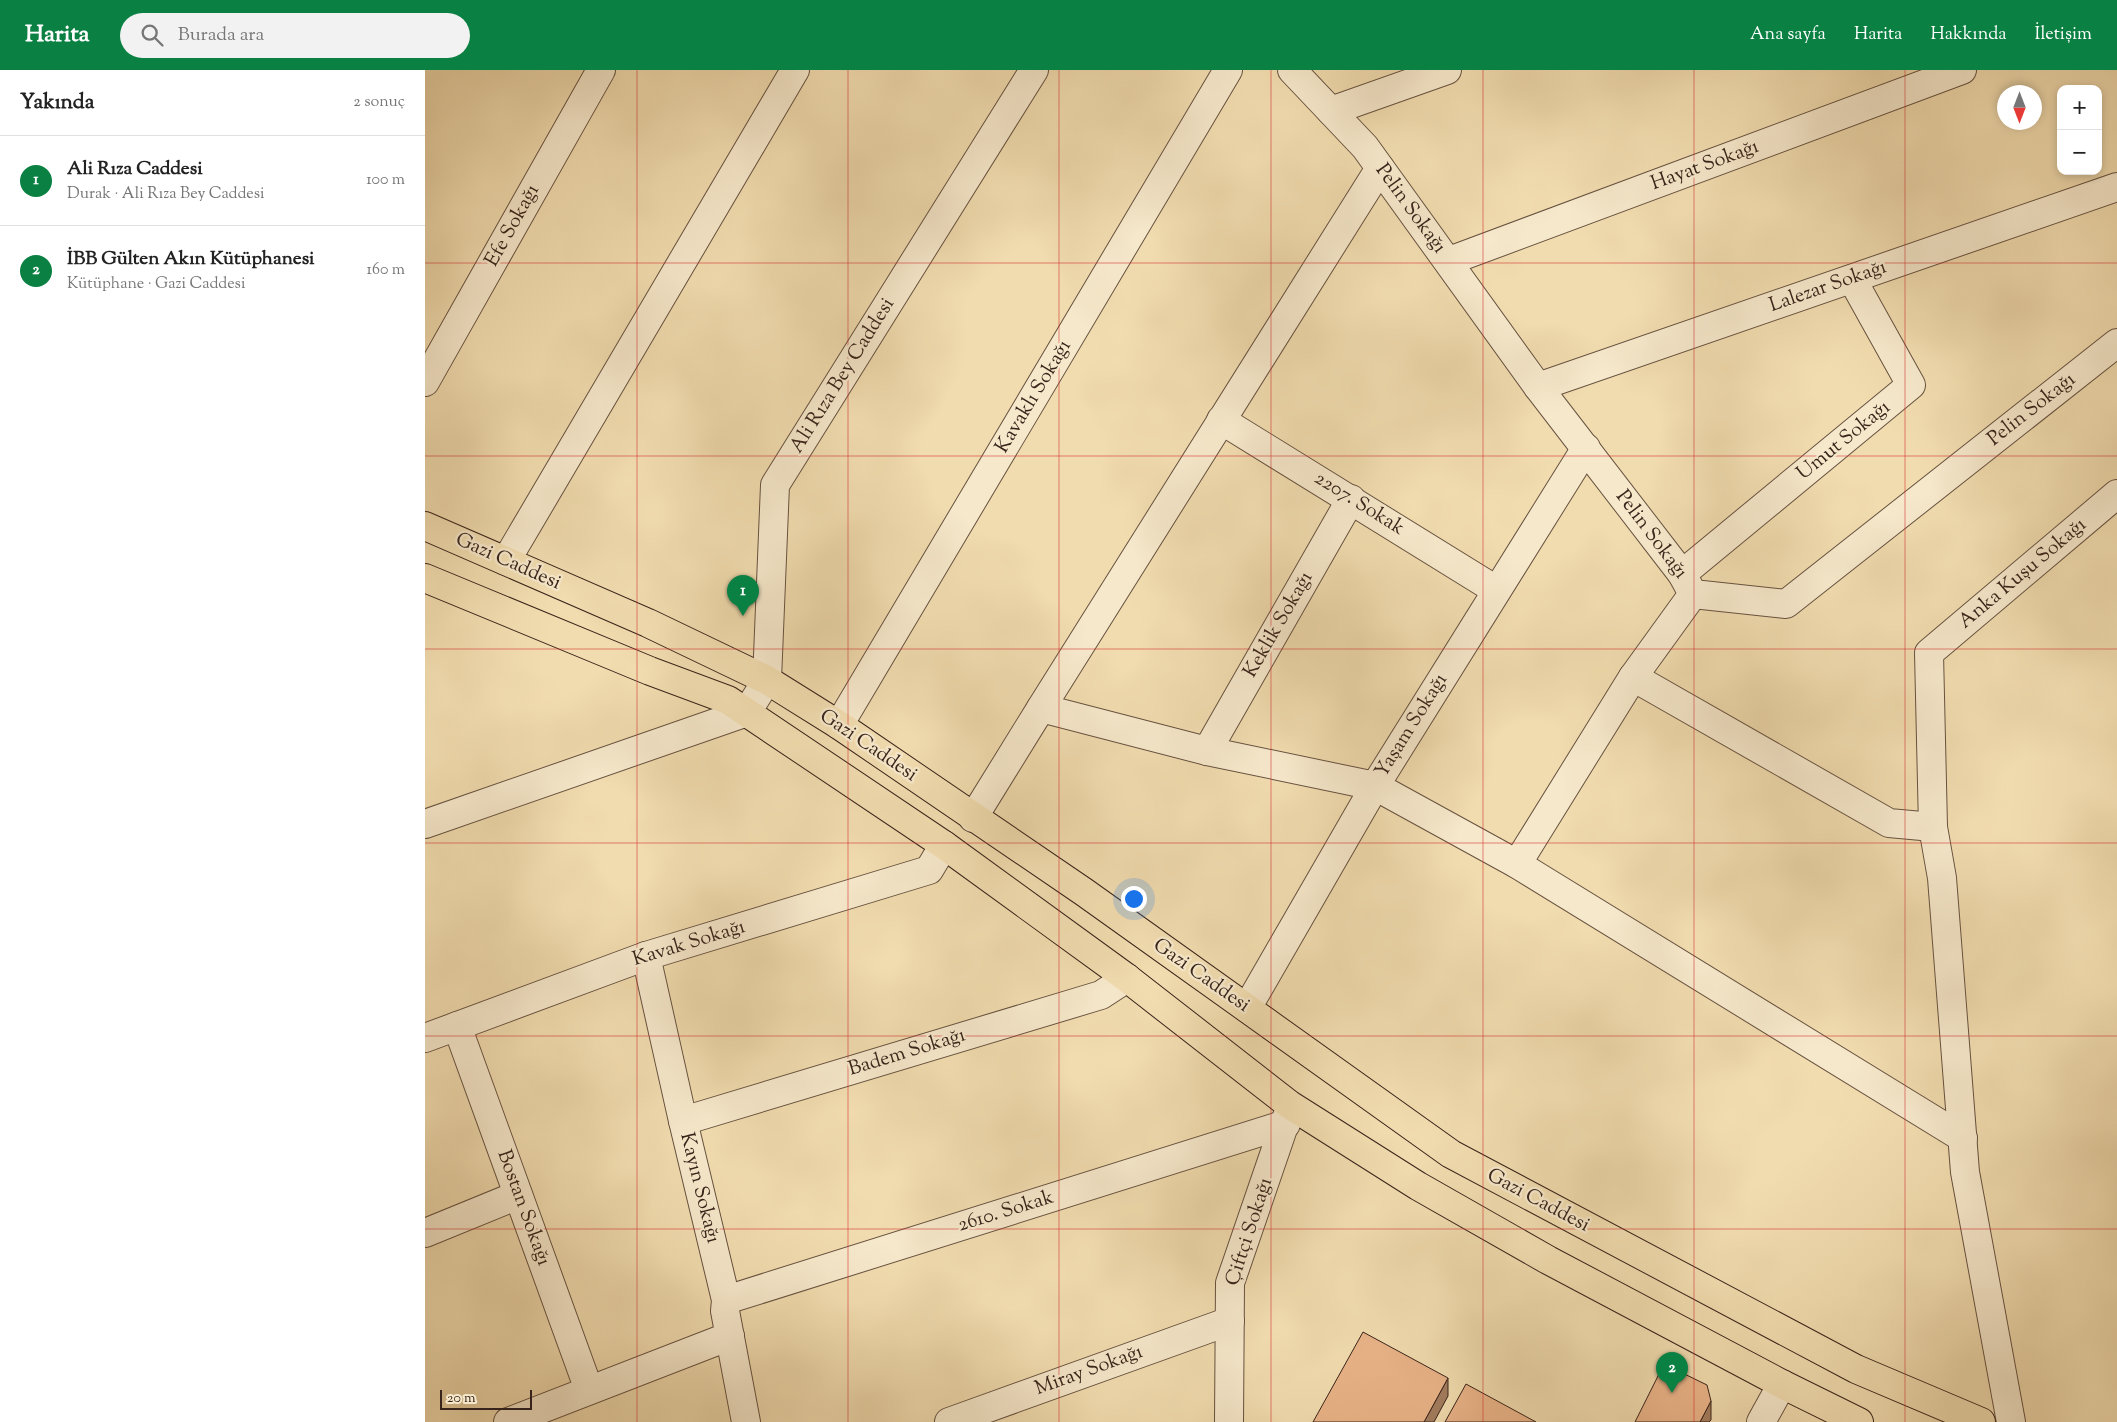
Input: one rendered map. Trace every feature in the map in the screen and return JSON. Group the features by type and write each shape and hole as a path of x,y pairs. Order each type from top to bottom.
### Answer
{"main road":[{"name":"Gazi Caddesi","path":"425,526 648,624 767,680 839,725 1084,892 1451,1154 1856,1369 1981,1422"},
{"name":"Gazi Caddesi","path":"425,578 650,671 728,700 944,845 1127,978 1288,1115 1548,1260 1782,1384 1859,1422"}],"street":[{"name":"Efe Sokağı","path":"425,382 601,70"},
{"path":"505,561 795,70"},
{"name":"Ali Rıza Bey Caddesi","path":"747,712 767,680 775,485 1034,70"},
{"name":"Kavaklı Sokağı","path":"839,725 1228,70"},
{"name":"Pelin Sokağı","path":"1292,70 1365,147 1538,387 1687,584 1786,604 2117,343"},
{"path":"1331,111 1447,70"},
{"name":"Hayat Sokağı","path":"1449,261 1962,70"},
{"path":"973,818 1380,168"},
{"name":"Lalezar Sokağı","path":"1538,387 2117,187"},
{"name":"Umut Sokağı","path":"1687,584 1911,385 1852,279"},
{"name":"2207. Sokak","path":"1221,420 1496,590"},
{"name":"Yaşam Sokağı","path":"1247,1008 1375,786 1586,448"},
{"name":"Anka Kuşu Sokağı","path":"1933,827 1929,653 2117,494"},
{"name":"Keklik Sokağı","path":"1207,751 1351,499"},
{"path":"1517,864 1633,677 1687,584"},
{"path":"1633,677 1889,823 1933,827 1942,878 1965,1172 2011,1422"},
{"path":"1041,708 1207,751 1375,786 1517,864 1963,1138"},
{"path":"425,824 747,712"},
{"name":"Kavak Sokağı","path":"425,1038 646,956 929,870 944,845"},
{"name":"Kayın Sokağı","path":"646,956 726,1300 725,1311 745,1422"},
{"name":"Badem Sokağı","path":"683,1121 1101,995 1127,978"},
{"name":"Bostan Sokağı","path":"457,1026 589,1390"},
{"name":"2610. Sokak","path":"726,1300 1288,1115"},
{"name":"Çiftçi Sokağı","path":"1229,1422 1230,1283 1288,1115"},
{"path":"425,1233 518,1195"},
{"name":"Miray Sokağı","path":"949,1422 1230,1321"},
{"path":"508,1422 729,1336"},
{"path":"1761,1422 1782,1384"}],"building":[{"path":"1363,1332 1448,1378 1424,1422 1313,1422"},
{"path":"1664,1364 1707,1385 1711,1401 1700,1422 1635,1422"},
{"path":"1466,1384 1536,1422 1445,1422"}],"place":[{"name":"Ali Rıza Caddesi","path":"743,616"},
{"name":"İBB Gülten Akın Kütüphanesi","path":"1672,1393"}]}
